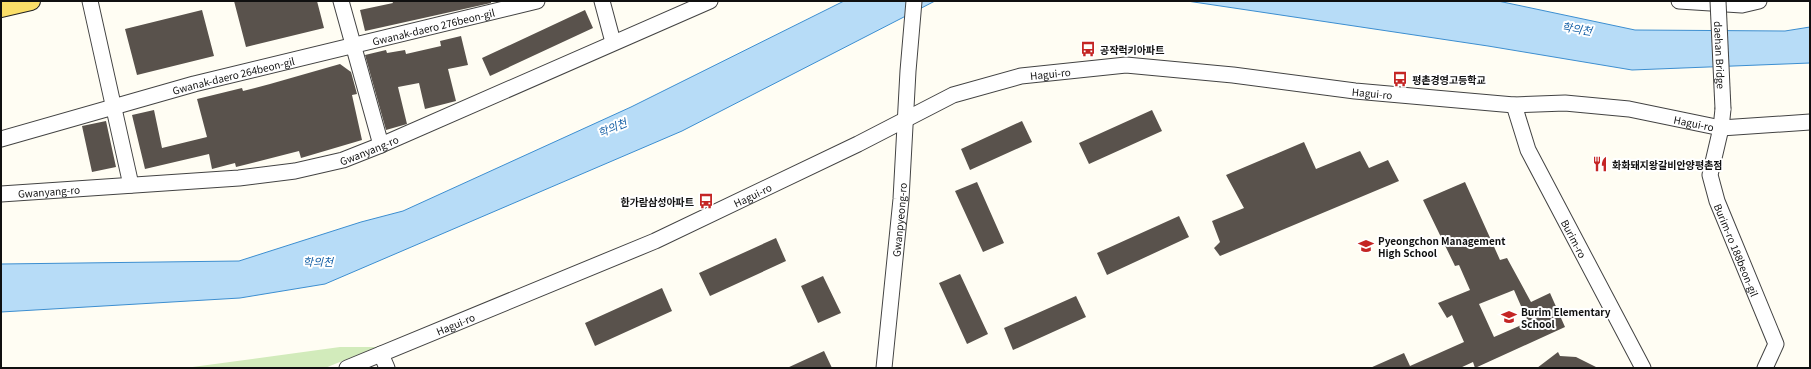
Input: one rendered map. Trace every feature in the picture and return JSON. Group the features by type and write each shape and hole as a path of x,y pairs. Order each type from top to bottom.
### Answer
{"main road":[{"path":"1,8 31,1"}],"street":[{"path":"90,1 131,185"},
{"path":"341,1 381,145"},
{"name":"Gwanak-daero 276beon-gil","path":"353,45 537,1"},
{"path":"602,1 613,42"},
{"name":"Gwanyang-ro","path":"1,194 239,178 295,171 343,160 381,145 613,42 710,1"},
{"name":"Gwanpyeong-ro","path":"884,368 901,199 908,71 914,1"},
{"path":"1678,1 1742,5 1759,1"},
{"name":"daehan Bridge","path":"1718,1 1723,109 1721,128"},
{"name":"Gwanak-daero 264beon-gil","path":"1,139 115,108 194,84 353,45"},
{"name":"Hagui-ro","path":"347,368 655,241 905,120 953,95 1021,76 1126,65 1232,75 1355,91 1514,105 1565,103 1629,109 1721,128 1810,122"},
{"name":"Burim-ro","path":"1514,105 1528,150 1643,368"},
{"name":"Burim-ro 188beon-gil","path":"1721,128 1710,175 1716,200 1776,344 1765,368"},
{"path":"381,354 387,368"}],"green space":[{"path":"340,347 377,347 325,368 185,368"}],"water":[{"name":"학의천","path":"844,1 935,1 682,131 325,284 240,298 1,312 1,264 239,261 361,222 403,211 631,107"},
{"name":"학의천","path":"1187,1 1498,1 1635,30 1785,31 1810,27 1810,63 1632,70 1488,46"}],"building":[{"path":"234,1 317,1 324,28 246,47"},
{"path":"392,1 491,1 491,3 365,31 360,10 393,3"},
{"path":"202,10 214,56 137,75 125,29"},
{"path":"585,10 593,28 490,76 482,58"},
{"path":"461,36 468,65 448,69 456,101 425,109 419,83 398,87 407,124 386,130 365,55 386,50 387,53 405,50 406,54 441,46 440,41"},
{"path":"340,64 351,72 357,94 352,95 362,140 301,158 299,151 236,167 235,163 212,169 209,154 145,169 132,115 154,110 162,148 207,137 197,99 242,88 243,91"},
{"path":"1152,110 1162,131 1089,164 1079,143"},
{"path":"106,121 116,167 92,172 82,126"},
{"path":"1022,121 1032,142 970,170 961,149"},
{"path":"1304,142 1316,169 1360,151 1369,168 1388,160 1399,181 1220,256 1214,248 1220,242 1212,221 1244,208 1226,175"},
{"path":"977,182 1004,243 983,252 955,191"},
{"path":"1465,182 1500,260 1507,258 1531,302 1550,293 1565,327 1475,368 1473,362 1460,368 1370,368 1404,353 1410,366 1464,342 1452,315 1447,318 1438,303 1470,290 1459,265 1455,266 1423,200","holes":["1514,290 1528,322 1494,337 1479,304"]},
{"path":"1179,216 1189,237 1107,275 1097,253"},
{"path":"776,238 786,261 710,296 699,273"},
{"path":"960,274 988,334 967,344 939,283"},
{"path":"823,276 841,313 818,323 801,286"},
{"path":"662,288 672,311 595,346 585,323"},
{"path":"1076,296 1086,317 1013,350 1004,328"},
{"path":"824,351 832,368 787,368"},
{"path":"1558,352 1560,356 1576,357 1598,368 1537,368"}],"place":[{"name":"공작럭키아파트","path":"1088,49"},
{"name":"평촌경영고등학교","path":"1400,79"},
{"name":"화화돼지왕갈비안양평촌점","path":"1600,164"},
{"name":"한가람삼성아파트","path":"706,201"},
{"name":"Pyeongchon Management High School","path":"1366,246"},
{"name":"Burim Elementary School","path":"1509,317"}]}
